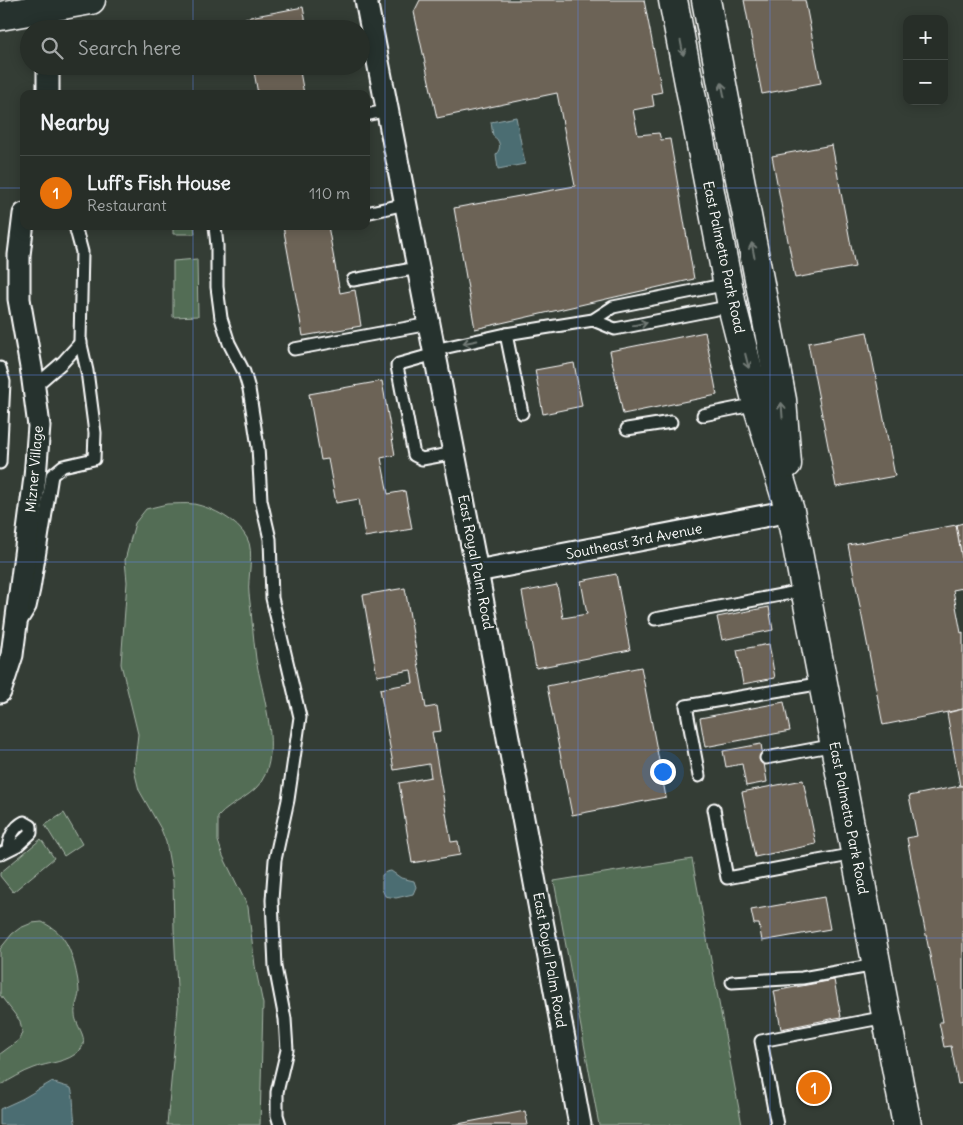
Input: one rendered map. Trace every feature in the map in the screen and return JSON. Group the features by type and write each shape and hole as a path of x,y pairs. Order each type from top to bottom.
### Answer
{"main road":[{"path":"0,16 46,12 91,0"},
{"name":"East Palmetto Park Road","path":"673,0 730,295 757,404 790,510 807,590 906,1125"},
{"name":"East Palmetto Park Road","path":"706,0 782,400 790,510"}],"street":[{"name":"East Royal Palm Road","path":"366,0 367,20"},
{"name":"East Royal Palm Road","path":"370,54 388,110 455,453 580,1125"},
{"path":"48,75 48,90"},
{"name":"Mizner Village","path":"0,692 12,655 36,477 39,426 19,299 19,255 22,230"},
{"name":"Southeast 3rd Avenue","path":"477,570 790,510"}],"lane":[{"path":"370,114 388,110"},
{"path":"370,211 406,204"},
{"path":"0,668 23,616 30,607 52,475 63,466 94,459 95,433 87,371 81,342 82,252 75,230"},
{"path":"215,230 220,318 229,343 244,372 249,389 258,447 261,500 270,539 272,598 300,717 288,800 276,860 272,900 275,967 285,1019 287,1050 277,1092 277,1115 280,1125"},
{"path":"353,280 418,268"},
{"path":"455,453 422,459 414,455 397,366 434,352 506,334 593,320 613,307 730,295"},
{"path":"593,320 616,329 730,295"},
{"path":"294,349 429,324"},
{"path":"506,334 522,413"},
{"path":"34,387 63,362 81,342"},
{"path":"0,368 4,382 0,463"},
{"path":"703,415 757,404"},
{"path":"627,429 671,422"},
{"path":"655,619 807,590"},
{"path":"699,776 686,706 823,683"},
{"path":"766,758 835,745"},
{"path":"714,809 727,878 855,854"},
{"path":"732,982 802,978 876,965"},
{"path":"777,1125 761,1041 886,1017"}],"green space":[{"path":"173,230 194,230 195,234 173,234"},
{"path":"197,259 198,316 173,317 173,261"},
{"path":"167,504 194,504 209,508 224,516 243,532 247,538 250,550 249,594 256,659 270,733 269,762 265,775 256,788 218,817 218,841 223,856 248,907 255,966 263,1004 260,1125 167,1125 178,1007 173,881 166,842 161,829 139,790 134,770 138,734 121,664 127,582 125,560 135,523 146,509"},
{"path":"64,813 82,844 64,856 45,825"},
{"path":"41,839 54,858 13,892 0,876 0,873"},
{"path":"692,859 742,1125 599,1125 554,881"},
{"path":"42,922 61,935 72,957 79,987 75,1015 83,1037 83,1046 75,1054 64,1060 40,1066 0,1085 0,1054 19,1040 22,1032 20,1021 0,995 0,949 12,934 20,928 32,923"}],"water":[{"path":"516,117 525,164 498,169 496,154 499,144 493,136 491,122"},
{"path":"391,871 401,878 414,881 416,887 413,894 396,898 385,896 382,889 382,875"},
{"path":"51,1082 71,1088 76,1125 0,1125 0,1109"}],"building":[{"path":"420,0 644,0 662,92 652,94 654,106 633,110 638,135 659,133 661,140 670,139 694,279 475,329 454,208 575,186 557,93 437,118 414,12"},
{"path":"744,0 805,0 821,83 762,94"},
{"path":"303,7 305,20 245,20 245,18"},
{"path":"255,75 301,75 303,90 257,90"},
{"path":"832,145 855,267 795,278 772,156"},
{"path":"284,230 329,230 340,293 355,290 361,326 303,336"},
{"path":"705,332 717,395 623,414 610,351"},
{"path":"867,332 895,476 836,487 808,343"},
{"path":"574,363 582,406 543,414 535,370"},
{"path":"382,381 395,455 381,458 388,494 405,491 412,529 365,537 359,499 336,503 328,459 321,460 309,394"},
{"path":"963,523 963,564 956,525"},
{"path":"956,525 963,564 963,588 953,590 961,633 963,632 963,709 883,725 848,545"},
{"path":"616,574 630,650 536,668 522,592 557,585 563,618 587,614 581,581"},
{"path":"405,588 426,708 437,706 441,731 432,732 451,842 458,841 460,855 412,863 399,783 431,777 429,764 394,770 380,689 413,683 411,670 377,676 363,595"},
{"path":"769,607 773,630 722,640 717,617"},
{"path":"769,644 775,678 743,684 737,650"},
{"path":"641,667 666,797 572,815 547,686"},
{"path":"784,702 790,731 705,747 700,718"},
{"path":"963,709 963,786 960,786 947,713"},
{"path":"761,744 767,782 746,786 742,764 726,767 723,751"},
{"path":"803,780 816,844 755,857 742,792"},
{"path":"963,786 963,1083 958,1084 951,1046 944,1047 939,1022 943,1022 907,838 917,836 909,796"},
{"path":"824,897 830,929 762,941 759,924 754,924 751,910"},
{"path":"834,980 841,1017 781,1029 774,991"},
{"path":"525,1111 528,1125 453,1125"}],"place":[{"name":"Luff's Fish House","path":"814,1088"}]}
